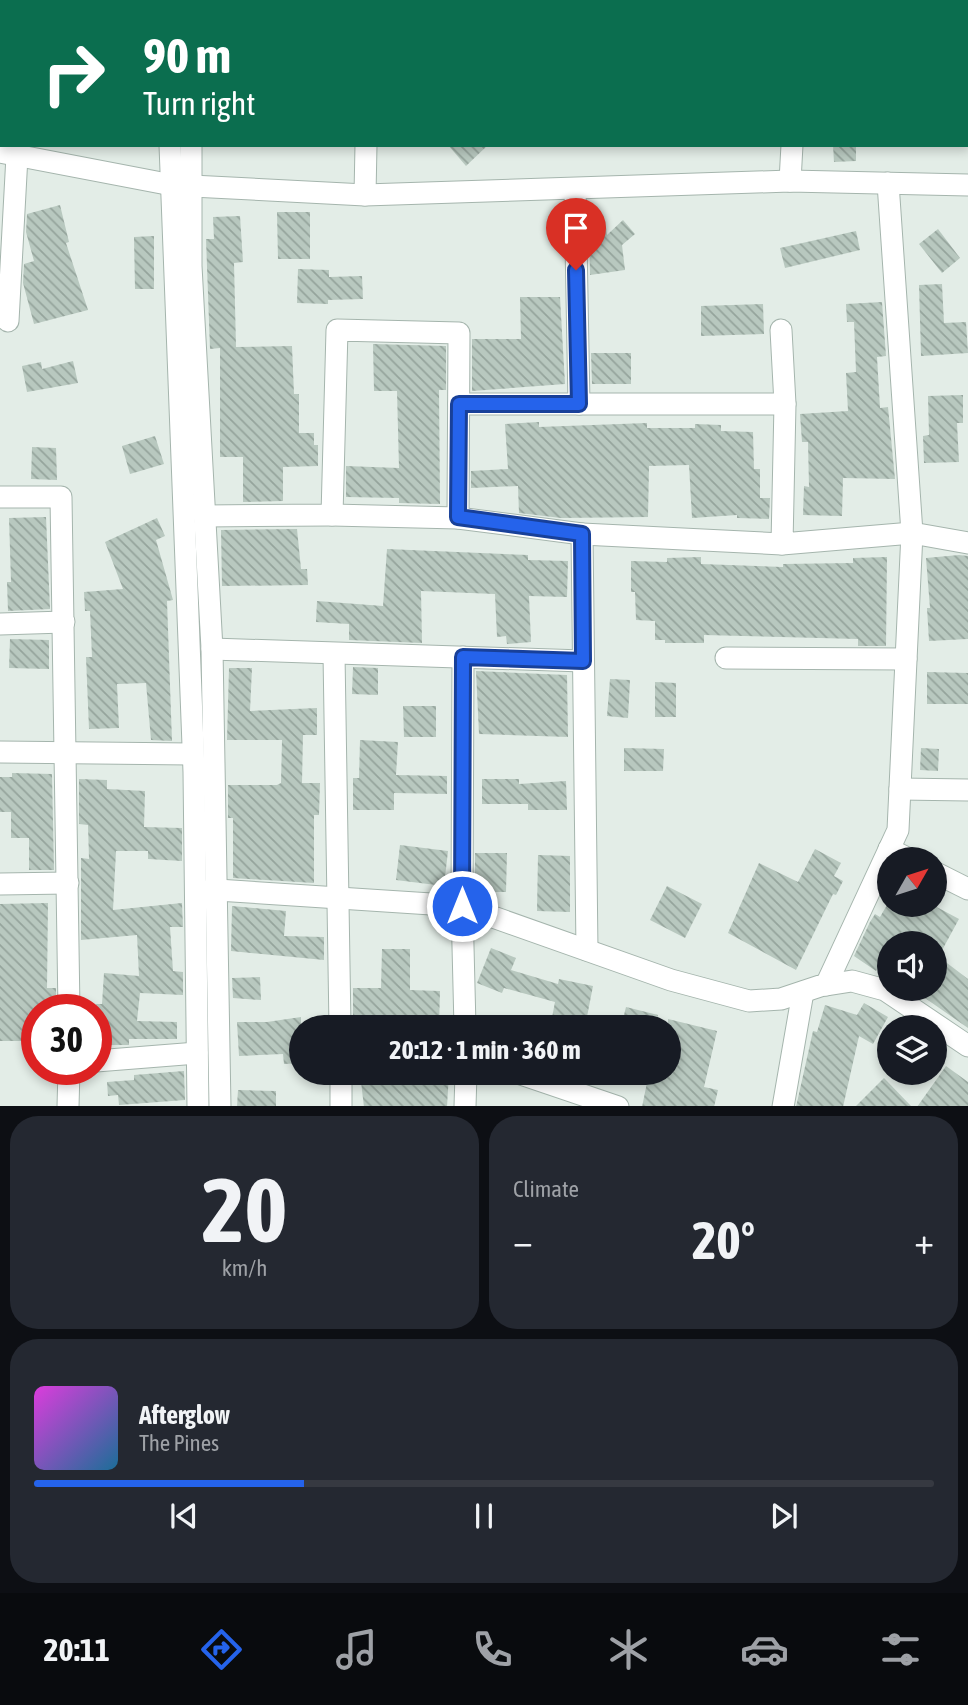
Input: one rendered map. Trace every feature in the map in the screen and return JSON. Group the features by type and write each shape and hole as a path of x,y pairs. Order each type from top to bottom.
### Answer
{"street":[{"path":"171,147 182,185 191,266 212,649 206,892 197,1053 198,1106"},
{"path":"191,147 182,185 191,754 206,892 220,1106"},
{"path":"365,195 366,147"},
{"path":"790,181 792,147"},
{"path":"8,321 8,154 182,185 365,195 790,181 968,185"},
{"path":"888,183 912,533 898,830 890,847"},
{"path":"575,189 579,404"},
{"path":"332,514 337,330 459,333 458,517"},
{"path":"781,330 785,404 782,544"},
{"path":"459,404 785,404"},
{"path":"0,496 61,497 68,753 69,994"},
{"path":"204,516 332,514 458,517 582,534 782,544 912,533 968,543"},
{"path":"582,534 587,950"},
{"path":"0,624 64,622"},
{"path":"212,649 583,661"},
{"path":"334,654 340,1015"},
{"path":"463,657 462,906 465,1015"},
{"path":"726,658 906,659"},
{"path":"0,752 191,754"},
{"path":"900,789 968,790"},
{"path":"826,985 877,875"},
{"path":"947,878 968,889"},
{"path":"0,884 68,883"},
{"path":"206,892 462,906 671,980 749,1001 780,999 826,985 852,981 885,990 968,1046"},
{"path":"783,1106 803,992"},
{"path":"112,1061 197,1053"},
{"path":"68,1106 69,1085"},
{"path":"341,1085 341,1106"},
{"path":"465,1106 466,1085"},
{"path":"553,1085 615,1106"}],"building":[{"path":"450,147 486,147 466,166"},
{"path":"833,147 856,147 856,161 834,162"},
{"path":"60,205 69,242 66,243 88,310 34,324 23,283 24,264 34,261 26,232 27,214"},
{"path":"277,212 310,212 310,259 278,259"},
{"path":"240,216 243,262 234,263 236,347 292,346 294,394 299,394 299,433 314,433 314,445 318,445 318,466 283,467 283,501 243,502 243,457 220,457 220,348 210,349 206,239 214,239 213,217"},
{"path":"605,220 607,235 623,220 635,234 622,245 625,270 590,275 589,223"},
{"path":"938,229 960,258 942,273 919,244"},
{"path":"856,231 860,250 785,268 780,248"},
{"path":"154,236 154,289 135,289 134,237"},
{"path":"298,269 329,270 329,277 362,276 363,299 328,300 328,304 297,303"},
{"path":"942,284 944,323 966,322 968,353 921,356 919,285"},
{"path":"520,297 560,297 565,384 472,391 472,339 521,339"},
{"path":"882,302 886,356 877,357 880,408 888,407 895,479 843,478 842,516 803,515 804,486 809,487 808,442 802,442 800,414 848,411 846,373 856,372 854,322 847,322 846,304"},
{"path":"763,304 764,334 701,336 701,306"},
{"path":"373,344 446,346 446,390 439,390 440,504 399,503 399,498 346,497 346,466 399,468 397,391 374,391"},
{"path":"591,353 631,353 631,384 592,384"},
{"path":"73,361 78,383 27,392 22,366 41,362 42,369"},
{"path":"963,395 963,423 957,423 959,462 924,463 923,436 929,435 928,396"},
{"path":"539,422 539,427 647,423 647,428 721,425 721,431 753,432 754,469 760,469 760,498 770,498 769,519 737,518 737,515 692,518 689,465 649,466 648,517 561,518 519,513 518,486 471,488 471,471 508,469 505,424"},
{"path":"155,436 164,464 130,474 122,446"},
{"path":"32,447 56,448 57,480 31,479"},
{"path":"46,517 50,609 8,611 7,582 11,582 9,518"},
{"path":"157,518 165,536 156,540 173,600 167,601 172,741 151,740 146,683 117,684 119,728 89,729 86,657 92,657 90,611 85,611 84,592 123,589 105,542"},
{"path":"297,529 301,569 307,569 308,585 222,586 221,530"},
{"path":"387,549 528,555 528,560 568,561 567,597 529,596 531,642 507,644 506,636 497,637 495,594 421,591 422,643 349,640 349,624 316,622 317,601 383,606"},
{"path":"968,556 968,639 929,641 927,608 930,608 926,558"},
{"path":"701,557 701,564 783,567 783,564 853,563 853,558 887,557 886,646 858,646 858,639 704,635 704,643 665,643 665,640 655,640 655,621 636,620 635,592 631,592 631,561 667,562 667,558"},
{"path":"10,639 49,640 49,669 9,668"},
{"path":"353,667 378,668 378,695 352,694"},
{"path":"229,668 252,668 250,711 317,708 317,735 303,735 302,783 320,783 319,815 314,815 314,883 233,878 233,818 228,818 228,785 281,783 282,740 227,740"},
{"path":"476,671 567,675 568,737 479,734"},
{"path":"927,672 968,673 968,704 927,704"},
{"path":"610,679 630,680 628,718 607,716"},
{"path":"655,682 676,683 676,717 655,717"},
{"path":"403,706 436,706 436,737 404,737"},
{"path":"360,740 398,742 396,775 447,776 447,794 394,793 394,810 353,810 353,778 359,778"},
{"path":"624,748 664,749 663,771 624,771"},
{"path":"921,748 939,749 938,771 920,770"},
{"path":"12,773 52,774 54,870 29,870 29,838 11,838 11,812 0,812 0,777 12,777"},
{"path":"79,779 107,780 107,789 145,791 144,827 182,828 182,861 148,859 148,851 116,851 113,910 182,903 183,927 170,927 173,971 183,972 183,995 140,993 137,1021 177,1022 177,1039 129,1039 129,1045 112,1045 112,994 103,994 104,973 139,976 137,935 81,940 81,858 89,859 88,825 79,824"},
{"path":"482,779 519,779 519,784 566,781 567,810 528,810 528,804 482,804"},
{"path":"400,845 448,851 444,886 396,880"},
{"path":"815,849 841,863 834,876 843,881 836,895 833,894 796,970 728,933 759,863 798,882"},
{"path":"475,853 507,853 506,892 475,892"},
{"path":"538,855 570,856 570,912 537,911"},
{"path":"667,886 702,904 685,938 650,920"},
{"path":"48,903 47,988 56,988 56,994 21,994 21,1041 0,1041 0,904"},
{"path":"232,906 286,911 284,936 324,937 324,960 231,951"},
{"path":"947,913 959,919 947,941 947,931 877,931 876,971 854,956 875,914 877,917 947,917"},
{"path":"491,948 516,958 511,970 558,984 559,979 593,986 587,1015 553,1015 555,1002 504,988 502,993 477,983"},
{"path":"382,949 410,949 410,990 440,991 439,1015 353,1015 353,988 381,988"},
{"path":"947,963 968,979 968,1028 929,1001 947,1001"},
{"path":"260,977 261,1000 233,998 232,978"},
{"path":"864,1003 885,1015 877,1015 877,1037 873,1044 859,1036 843,1106 796,1106 813,1031 817,1032 825,1005 857,1015"},
{"path":"626,1007 658,1015 624,1015"},
{"path":"289,1019 289,1064 284,1064 283,1054 239,1056 237,1022"},
{"path":"681,1022 717,1031 704,1087 718,1090 714,1106 642,1106 647,1085 681,1085"},
{"path":"947,1067 968,1082 968,1106 918,1106 933,1085 947,1085"},
{"path":"184,1071 185,1100 119,1105 118,1095 108,1096 107,1085 112,1085 112,1082 134,1080 134,1075"},
{"path":"361,1085 448,1085 447,1106 364,1106"},
{"path":"877,1085 891,1085 911,1106 856,1106"},
{"path":"238,1090 276,1091 276,1106 237,1106"}],"route":[{"path":"462,906 463,657 583,661 582,534 458,517 459,404 579,404 576,270"}]}
